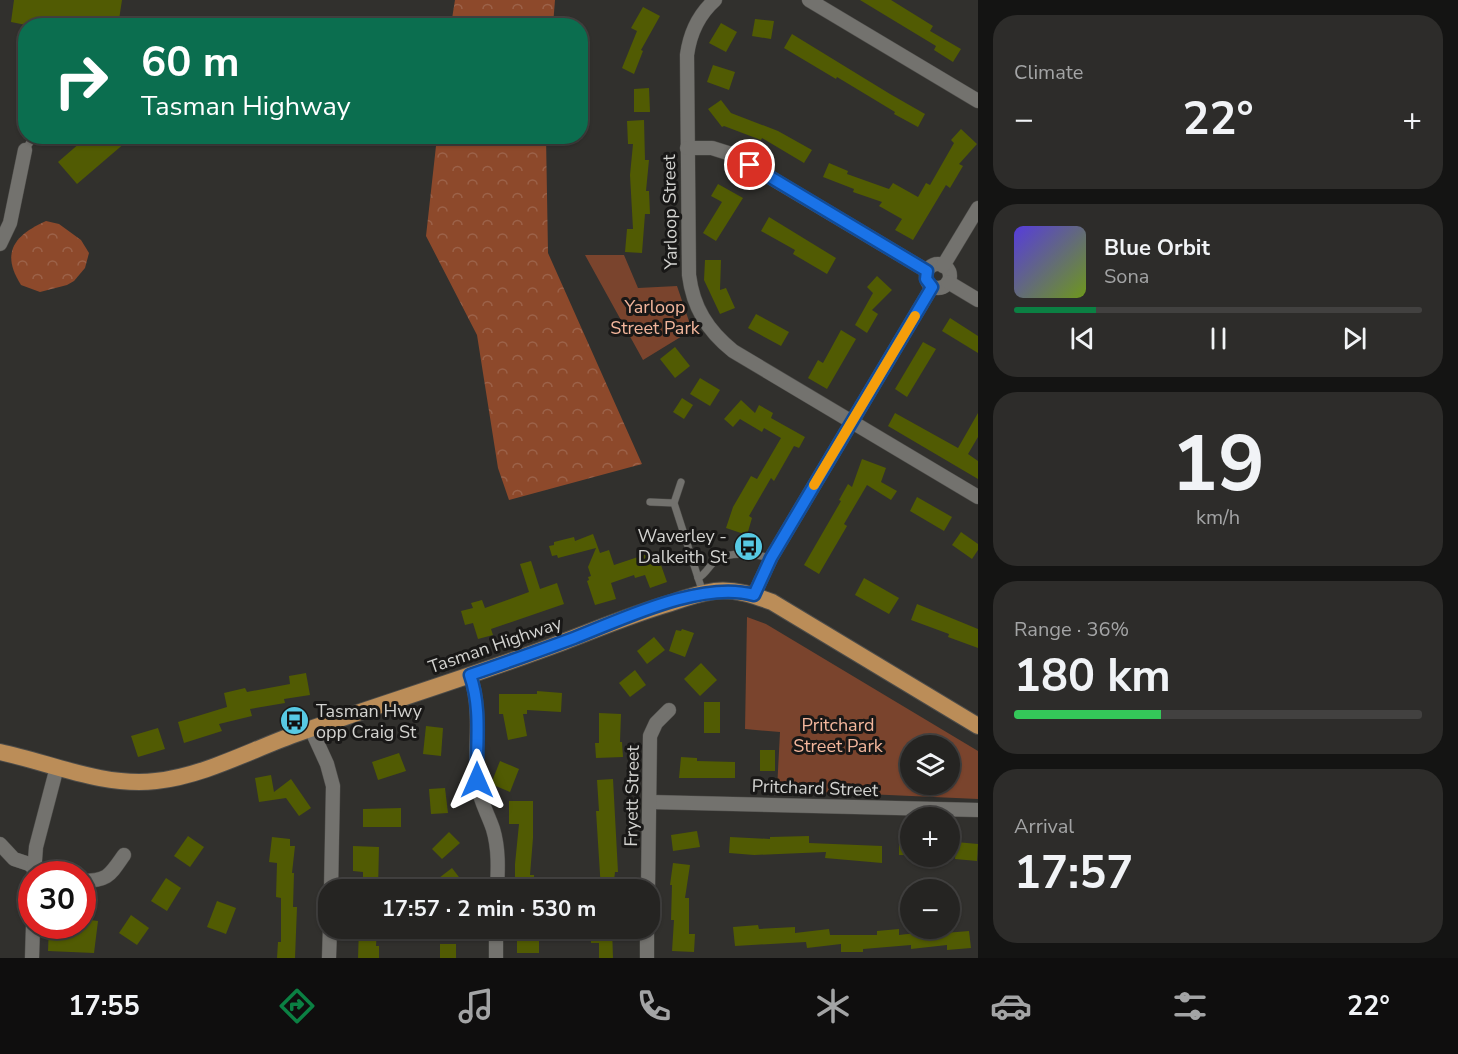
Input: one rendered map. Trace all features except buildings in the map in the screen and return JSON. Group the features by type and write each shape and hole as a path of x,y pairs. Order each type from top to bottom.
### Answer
{"highway":[{"name":"Tasman Highway","path":"0,752 123,781 155,781 195,772 311,729 470,675 642,611 700,585 741,591 772,602 978,726"}],"street":[{"name":"Yarloop Street","path":"716,0 701,15 688,44 688,274 690,288 700,314 718,338 732,351 978,497"},
{"path":"809,0 978,100"},
{"path":"0,244 10,223 26,144"},
{"path":"687,148 712,148 731,154 927,271"},
{"path":"943,266 978,208"},
{"path":"932,266 943,266 949,271 948,282 942,288 932,287 926,279 927,271 932,266"},
{"path":"948,282 978,300"},
{"path":"754,595 771,558 932,287"},
{"path":"470,675 474,686 478,716 479,792 496,842 497,879"},
{"name":"Fryett Street","path":"648,879 650,736 656,723 669,710"},
{"path":"311,729 327,764 333,786 331,879"},
{"path":"37,861 36,847 57,767"},
{"name":"Pritchard Street","path":"650,802 978,810"},
{"path":"0,844 14,859 20,861"},
{"path":"96,880 108,877 124,855"},
{"path":"32,958 33,939"},
{"path":"329,958 330,939"},
{"path":"496,939 496,958"},
{"path":"647,939 647,958"}],"lane":[{"path":"681,482 674,503 700,585"},
{"path":"650,502 674,503"},
{"path":"700,585 703,575 718,559 756,554 771,558"}],"green space":[{"path":"455,0 555,0 554,18 452,18"},
{"path":"436,144 546,144 548,253 642,464 509,500 498,468 477,335 426,236"},
{"path":"46,221 59,224 81,240 89,253 85,268 74,281 40,292 21,285 12,263 12,254 14,246 26,232"},
{"name":"Yarloop Street Park","path":"585,255 624,255 638,288 677,286 692,330 643,360"},
{"name":"Pritchard Street Park","path":"747,617 766,624 951,735 900,735 900,795 960,795 960,740 978,751 978,799 777,790 780,732 745,729"}],"slow traffic":[{"path":"814,485 915,316"}],"place":[{"name":"Waverley - Dalkeith St","path":"748,546"},
{"name":"Tasman Hwy opp Craig St","path":"295,721"}],"route":[{"path":"477,780 478,716 474,686 470,675 642,611 703,593 727,590 754,595 771,558 932,287 926,279 927,271 750,165"}]}
